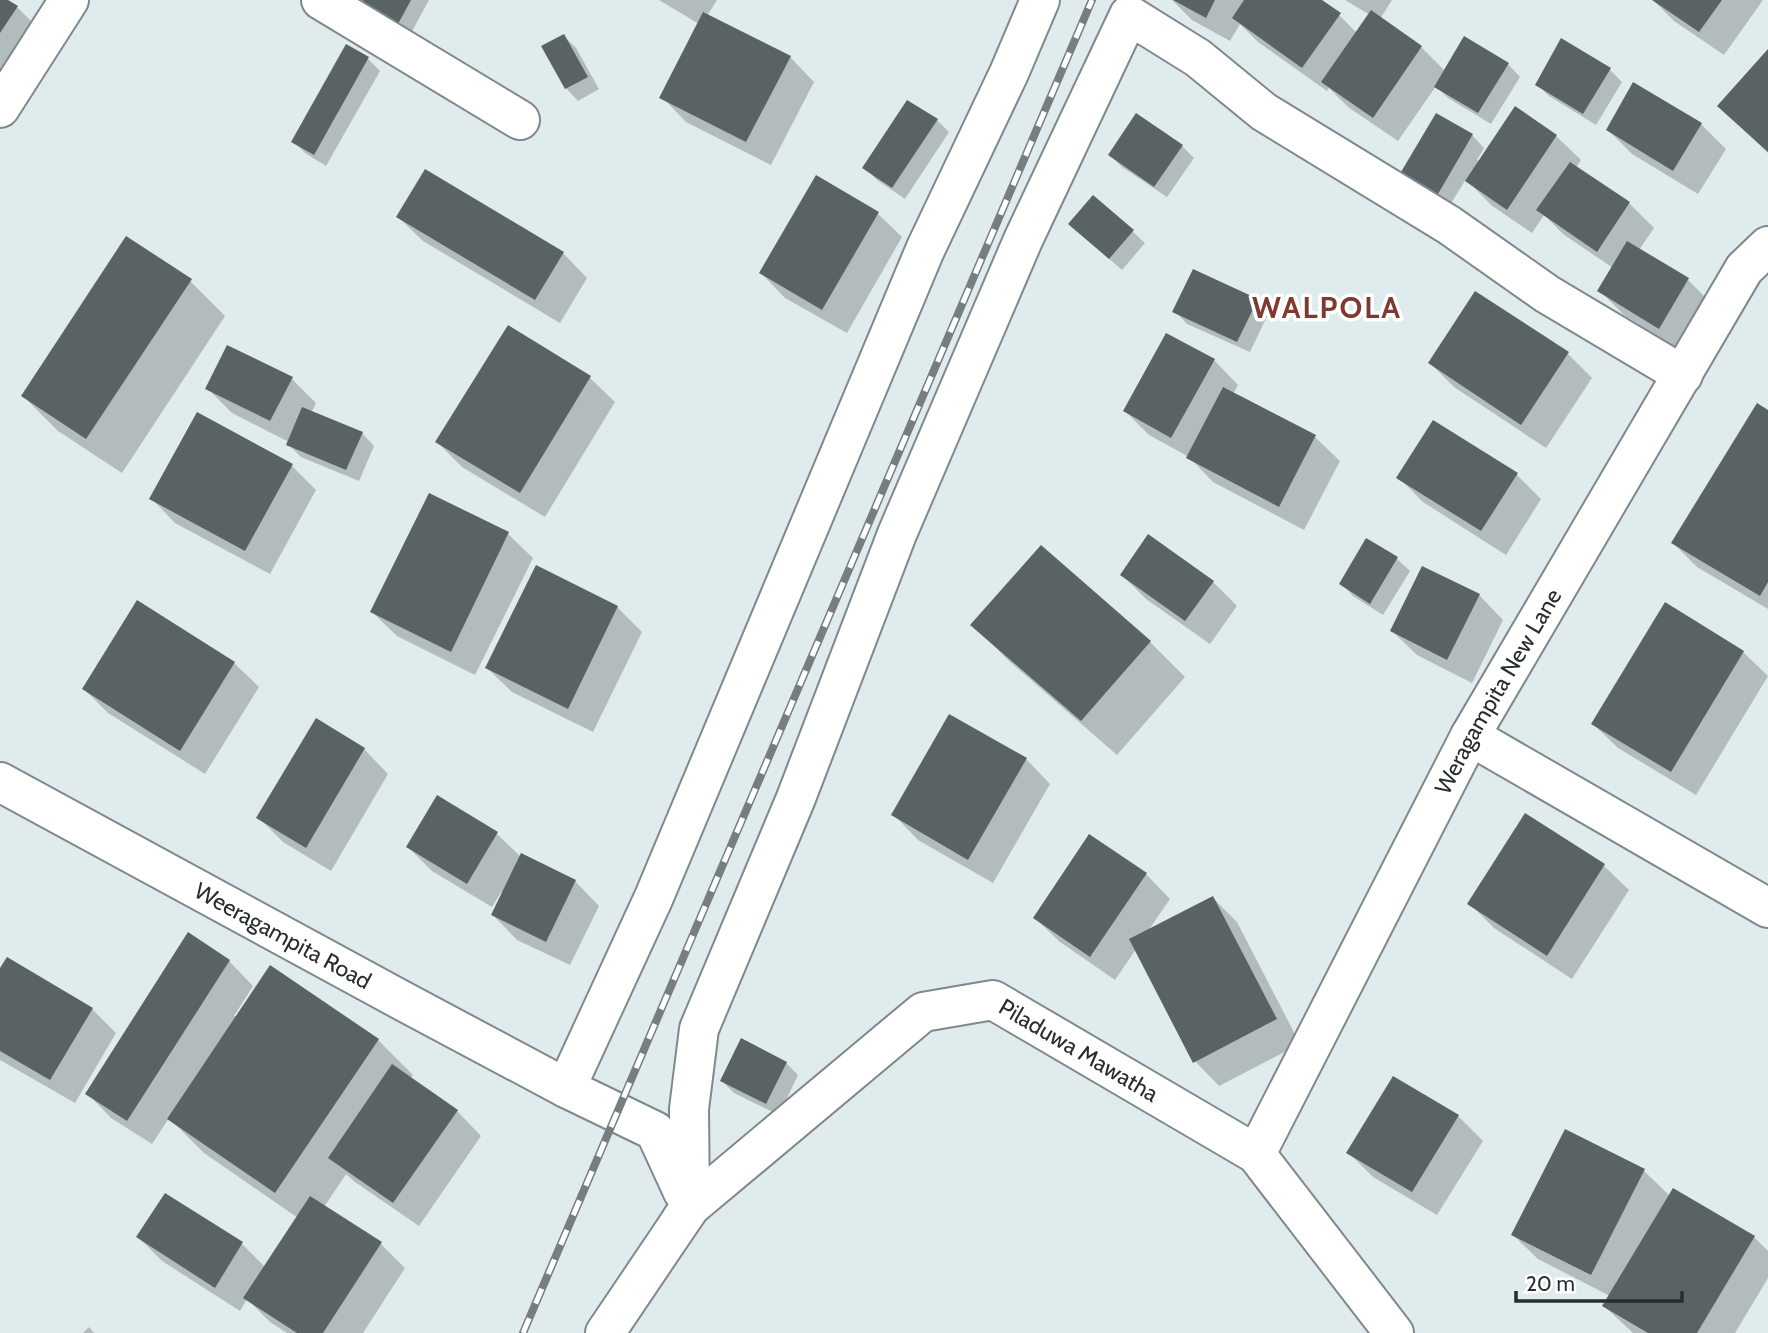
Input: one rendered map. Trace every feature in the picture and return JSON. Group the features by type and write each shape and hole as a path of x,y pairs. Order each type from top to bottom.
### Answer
{"street":[{"path":"0,108 69,0"},
{"path":"321,0 520,120"},
{"path":"566,1087 654,897 925,250 1009,73 1040,0"},
{"path":"605,1333 690,1207 689,1109 699,1029 796,798 897,534 1023,240 1129,15 1198,58 1264,112 1449,225 1547,294 1683,374"},
{"name":"Weragampita New Lane","path":"1255,1154 1470,736 1683,374 1760,267"},
{"path":"1470,736 1768,908"},
{"name":"Weeragampita Road","path":"0,782 389,994 655,1131 690,1207"},
{"name":"Piladuwa Mawatha","path":"690,1207 923,1012 993,1000 1255,1154 1394,1333"},
{"path":"598,1333 690,1207"}],"building":[{"path":"0,0 8,0 18,6 0,33"},
{"path":"363,0 411,0 398,24 361,4"},
{"path":"1173,0 1215,0 1206,18"},
{"path":"1244,0 1322,0 1341,13 1302,68 1232,18"},
{"path":"1652,0 1722,0 1699,32"},
{"path":"1371,10 1422,46 1373,118 1321,82"},
{"path":"703,12 791,56 746,142 659,98"},
{"path":"564,34 588,77 565,89 541,46"},
{"path":"1464,36 1509,63 1478,113 1434,87"},
{"path":"1561,38 1611,68 1583,114 1535,85"},
{"path":"346,44 369,57 314,155 291,142"},
{"path":"1768,49 1768,152 1717,106"},
{"path":"1633,82 1702,123 1673,171 1606,130"},
{"path":"907,100 938,119 892,188 862,168"},
{"path":"1515,106 1557,135 1507,210 1465,181"},
{"path":"1136,113 1183,145 1154,187 1108,155"},
{"path":"1436,113 1473,134 1438,194 1401,172"},
{"path":"1570,162 1630,202 1597,252 1536,210"},
{"path":"425,169 564,252 535,300 396,217"},
{"path":"816,175 879,212 822,310 759,273"},
{"path":"1093,195 1134,230 1109,259 1068,224"},
{"path":"126,236 192,279 86,439 21,396"},
{"path":"1627,241 1689,278 1659,329 1597,291"},
{"path":"1193,269 1258,299 1237,342 1172,312"},
{"path":"1475,291 1569,352 1521,425 1428,363"},
{"path":"508,325 591,376 520,493 435,442"},
{"path":"1166,333 1215,359 1171,438 1123,411"},
{"path":"227,345 293,377 270,421 205,389"},
{"path":"1223,387 1316,435 1279,507 1186,458"},
{"path":"1757,403 1768,410 1768,582 1760,596 1671,543"},
{"path":"302,407 363,432 346,470 286,445"},
{"path":"197,412 293,464 245,551 149,499"},
{"path":"1433,420 1518,473 1481,531 1396,478"},
{"path":"429,493 509,532 451,652 370,612"},
{"path":"1148,534 1214,581 1185,621 1120,575"},
{"path":"1366,538 1398,557 1370,604 1339,584"},
{"path":"1041,545 1151,641 1081,721 970,625"},
{"path":"536,565 618,606 568,709 485,668"},
{"path":"1422,566 1480,594 1447,660 1390,631"},
{"path":"137,600 235,662 180,751 82,689"},
{"path":"1665,602 1744,651 1671,772 1591,724"},
{"path":"949,714 1027,758 968,860 891,815"},
{"path":"316,718 365,748 306,848 256,818"},
{"path":"437,795 498,832 467,884 406,847"},
{"path":"1525,813 1605,864 1547,956 1467,904"},
{"path":"1089,834 1147,873 1090,957 1033,918"},
{"path":"521,853 576,880 546,942 491,915"},
{"path":"1213,896 1277,1019 1193,1063 1129,939"},
{"path":"188,932 230,960 127,1121 85,1094"},
{"path":"7,957 93,1008 50,1080 0,1051 0,968"},
{"path":"270,965 379,1039 275,1193 167,1119"},
{"path":"741,1038 787,1062 766,1104 720,1081"},
{"path":"392,1064 458,1110 393,1203 328,1158"},
{"path":"1393,1076 1459,1115 1412,1192 1346,1153"},
{"path":"1565,1129 1645,1169 1591,1275 1511,1235"},
{"path":"1673,1188 1755,1236 1697,1333 1648,1333 1602,1306"},
{"path":"165,1193 243,1242 215,1288 136,1237"},
{"path":"310,1196 382,1242 323,1333 297,1333 243,1298"}],"railway":[{"path":"523,1333 1092,0"}],"district":[{"name":"WALPOLA","path":"1327,307"}]}
